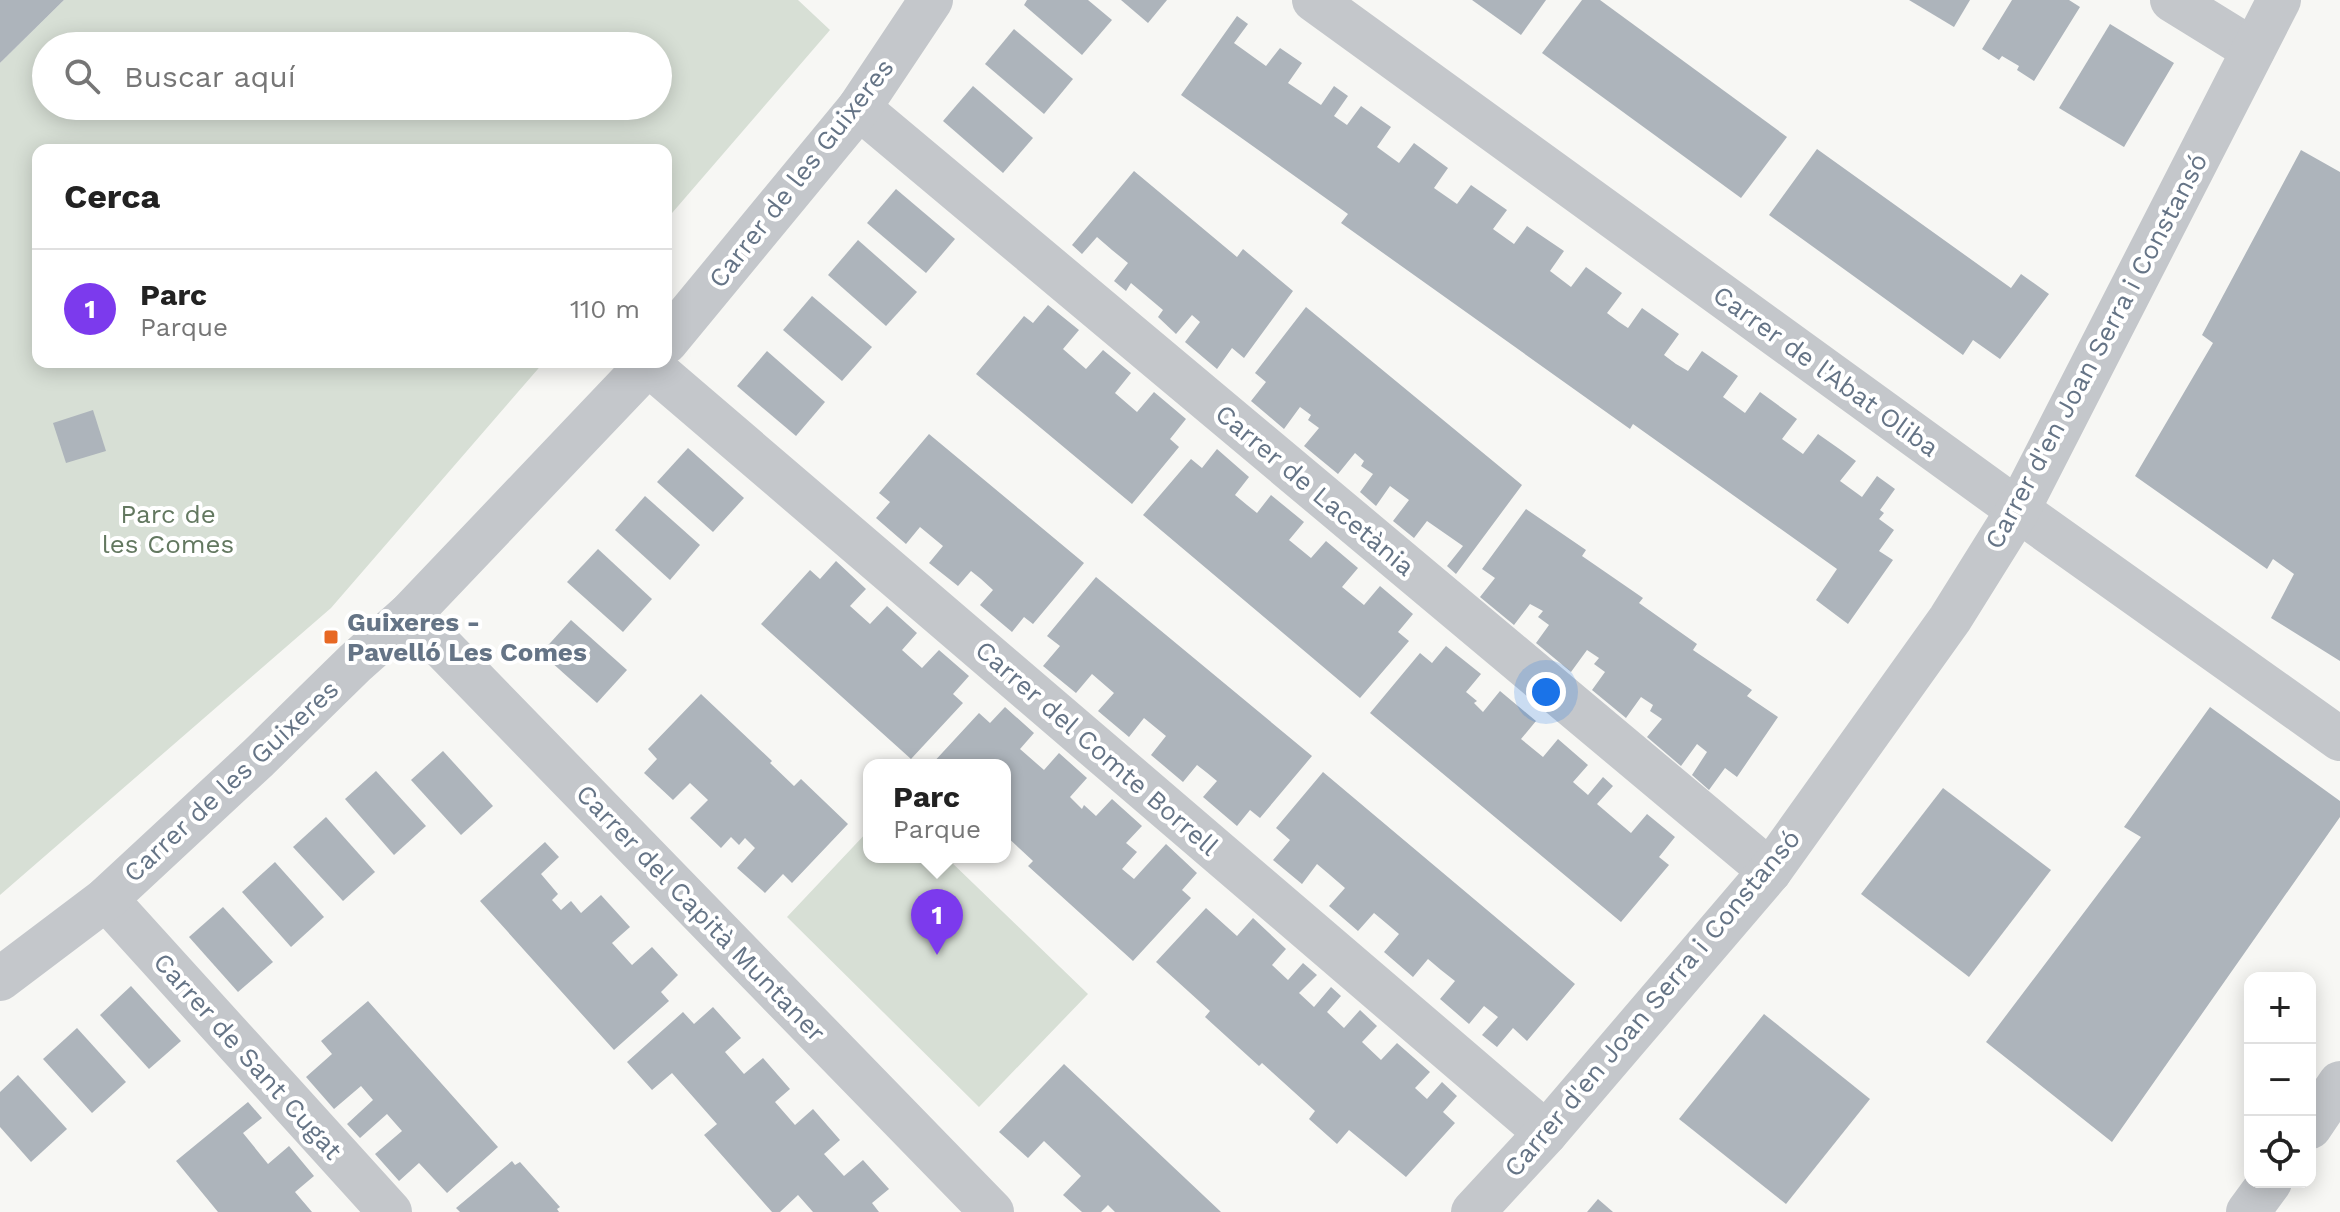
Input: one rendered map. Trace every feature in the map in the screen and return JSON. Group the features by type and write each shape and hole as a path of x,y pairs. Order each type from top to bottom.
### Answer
{"street":[{"name":"Carrer de les Guixeres","path":"672,335 859,108 931,0"},
{"name":"Carrer de l'Abat Oliba","path":"1314,0 2340,739"},
{"path":"2172,0 2253,50"},
{"name":"Carrer d'en Joan Serra i Constansó","path":"1473,1212 1546,1133 1770,871 1950,619 2018,510 2279,0"},
{"name":"Carrer de Lacetània","path":"859,108 1770,871"},
{"name":"Carrer de les Guixeres","path":"0,979 106,899 410,614 644,368"},
{"name":"Carrer del Comte Borrell","path":"669,368 1546,1133"},
{"name":"Carrer del Capità Muntaner","path":"410,614 992,1212"},
{"name":"Carrer de Sant Cugat","path":"106,899 390,1212"},
{"path":"2316,1118 2340,1083"},
{"path":"2248,1212 2266,1188"}],"green space":[{"name":"Parc de les Comes","path":"64,0 798,0 830,30 672,213 672,144 32,144 32,368 539,368 331,608 0,895 0,63"},
{"path":"863,836 863,863 952,863 1088,994 979,1107 787,917"}],"building":[{"path":"0,0 64,0 0,63"},
{"path":"1027,0 1088,0 1112,20 1082,55 1024,5"},
{"path":"1121,0 1167,0 1148,23"},
{"path":"1472,0 1546,0 1521,35"},
{"path":"1582,0 1600,0 1787,137 1741,198 1542,53"},
{"path":"1909,0 1970,0 1954,27"},
{"path":"2012,0 2069,0 2080,7 2034,81 2017,70 2019,66 2002,56 1999,60 1982,49"},
{"path":"1237,16 1248,24 1234,43 1266,66 1280,48 1302,63 1288,83 1321,105 1334,86 1348,96 1334,116 1347,125 1361,106 1391,127 1377,147 1399,163 1414,143 1448,168 1434,188 1457,204 1471,185 1507,210 1493,229 1514,244 1527,226 1564,251 1550,271 1571,287 1586,267 1622,293 1607,313 1619,322 1628,328 1642,308 1679,334 1664,355 1676,364 1688,371 1702,351 1738,376 1723,397 1745,413 1760,392 1797,419 1782,439 1803,454 1818,434 1856,461 1840,481 1862,497 1877,476 1895,489 1880,510 1884,513 1879,519 1894,530 1879,551 1893,560 1848,624 1816,600 1837,569 1633,424 1630,429 1341,223 1348,214 1181,95"},
{"path":"2110,24 2174,63 2124,147 2059,108"},
{"path":"1014,29 1073,79 1044,114 985,64"},
{"path":"973,86 1033,138 1003,173 943,121"},
{"path":"1817,149 2011,288 2021,274 2049,294 2000,359 1973,340 1963,355 1769,215"},
{"path":"2301,150 2340,172 2340,661 2271,618 2294,574 2273,559 2267,569 2135,476 2213,343 2202,335"},
{"path":"1134,171 1237,257 1243,249 1293,291 1244,358 1232,348 1217,369 1185,342 1200,322 1192,315 1176,334 1158,317 1163,310 1131,283 1126,291 1114,281 1128,263 1097,237 1082,254 1072,245"},
{"path":"896,189 955,239 926,273 867,223"},
{"path":"858,240 917,292 886,326 828,275"},
{"path":"812,296 872,347 842,381 783,330"},
{"path":"1048,305 1079,330 1063,349 1086,369 1103,350 1131,373 1115,393 1137,412 1154,392 1186,419 1170,439 1179,447 1132,504 976,374 1024,316 1033,323"},
{"path":"1306,307 1522,485 1456,574 1447,566 1463,546 1427,521 1414,538 1393,521 1409,500 1390,486 1376,506 1360,492 1373,474 1361,466 1364,461 1355,453 1338,474 1304,446 1319,428 1308,420 1311,415 1300,407 1284,429 1251,401 1266,382 1255,373"},
{"path":"767,351 825,402 796,436 737,386"},
{"path":"93,410 106,451 66,463 53,423"},
{"path":"929,434 1084,563 1033,624 1024,617 1012,632 980,605 993,590 981,579 971,571 958,586 929,563 943,546 920,527 906,544 876,518 890,502 879,493"},
{"path":"688,448 744,498 713,532 657,482"},
{"path":"1217,449 1249,477 1235,495 1257,513 1271,495 1304,522 1289,540 1311,558 1326,541 1358,568 1342,587 1364,605 1380,586 1413,614 1398,632 1409,641 1360,698 1143,515 1191,459 1202,468"},
{"path":"645,496 700,545 670,580 615,530"},
{"path":"1526,509 1586,550 1582,556 1643,598 1639,603 1697,644 1693,650 1752,690 1747,696 1778,717 1737,777 1725,768 1709,790 1692,775 1707,752 1697,744 1681,766 1647,737 1662,719 1650,711 1653,705 1641,697 1626,718 1592,690 1605,672 1594,664 1599,658 1587,650 1571,672 1536,643 1549,625 1538,617 1543,611 1530,604 1514,625 1480,597 1495,578 1482,569"},
{"path":"598,549 652,599 623,632 567,582"},
{"path":"836,561 866,589 850,606 870,624 887,606 917,633 902,650 922,668 939,650 969,676 953,694 963,703 911,759 761,624 810,570 820,579"},
{"path":"1096,577 1312,756 1260,818 1250,810 1237,826 1203,797 1217,781 1197,765 1183,782 1151,755 1166,736 1144,718 1129,737 1098,711 1114,693 1092,674 1076,693 1043,666 1060,646 1047,636"},
{"path":"571,620 627,670 597,703 541,653"},
{"path":"1446,646 1481,674 1466,692 1477,701 1474,703 1483,712 1500,691 1536,721 1521,739 1543,757 1558,739 1588,765 1573,782 1588,795 1603,777 1613,786 1597,804 1631,833 1647,814 1675,837 1659,857 1669,865 1621,922 1370,713 1420,653 1432,663"},
{"path":"701,694 794,786 801,779 848,824 792,883 783,874 765,893 737,868 755,848 745,838 739,845 731,837 721,848 690,818 708,800 690,783 673,800 644,773 657,759 648,749"},
{"path":"1005,707 1034,733 1020,749 1044,770 1059,753 1087,778 1070,797 1082,809 1084,805 1096,816 1112,799 1142,826 1126,843 1137,852 1122,869 1134,879 1166,844 1197,873 1182,890 1191,898 1133,961 1028,866 1033,861 1011,841 1011,759 937,759 979,713 990,723"},
{"path":"2210,707 2340,801 2340,817 2112,1142 1986,1042 2141,837 2124,827"},
{"path":"443,751 493,806 461,835 411,780"},
{"path":"376,771 426,826 394,855 345,799"},
{"path":"1323,772 1575,984 1527,1041 1513,1028 1497,1047 1482,1035 1498,1017 1484,1006 1469,1024 1440,999 1455,981 1428,959 1413,977 1384,952 1399,934 1374,913 1358,931 1329,906 1345,888 1317,864 1302,884 1273,860 1290,840 1276,828"},
{"path":"1943,788 2051,870 1969,977 1861,894"},
{"path":"326,817 375,872 343,901 293,847"},
{"path":"545,842 559,857 541,874 558,894 552,900 561,910 571,901 581,913 601,895 630,927 612,943 632,965 652,947 678,975 661,992 669,1001 614,1050 480,901"},
{"path":"275,862 324,917 291,947 242,892"},
{"path":"223,907 273,962 238,992 189,937"},
{"path":"1206,908 1237,936 1253,918 1286,949 1272,965 1288,980 1303,963 1317,975 1299,993 1314,1007 1331,987 1341,996 1327,1012 1344,1028 1360,1010 1377,1026 1362,1042 1381,1060 1397,1043 1430,1072 1415,1088 1427,1099 1442,1082 1457,1096 1443,1112 1455,1123 1406,1177 1349,1130 1337,1144 1309,1119 1315,1111 1205,1017 1210,1011 1156,962"},
{"path":"131,986 181,1041 149,1069 100,1015"},
{"path":"368,1001 498,1147 447,1193 419,1163 399,1181 375,1154 402,1131 387,1114 360,1138 347,1124 373,1100 361,1086 334,1109 306,1077 332,1054 321,1041"},
{"path":"713,1007 741,1038 725,1052 744,1074 763,1058 790,1089 775,1102 795,1125 813,1109 840,1140 824,1154 844,1176 863,1160 889,1189 872,1203 879,1212 813,1212 798,1195 780,1212 772,1212 704,1135 717,1124 672,1073 652,1090 627,1062 683,1012 694,1024"},
{"path":"1764,1014 1870,1099 1786,1204 1679,1119"},
{"path":"77,1028 126,1082 92,1113 43,1059"},
{"path":"1064,1064 1221,1212 1115,1212 1108,1205 1101,1212 1082,1212 1063,1195 1081,1176 1044,1141 1028,1158 999,1132"},
{"path":"18,1075 67,1129 31,1162 0,1127 0,1092"},
{"path":"248,1102 262,1118 243,1133 268,1164 289,1146 314,1176 295,1192 312,1212 218,1212 176,1161"},
{"path":"512,1161 515,1165 520,1162 560,1207 557,1209 559,1212 460,1212 456,1208"},
{"path":"1598,1199 1613,1212 1587,1212"}],"place":[{"name":"Guixeres - Pavelló Les Comes","path":"331,637"},
{"name":"Parc","path":"937,955"}]}
